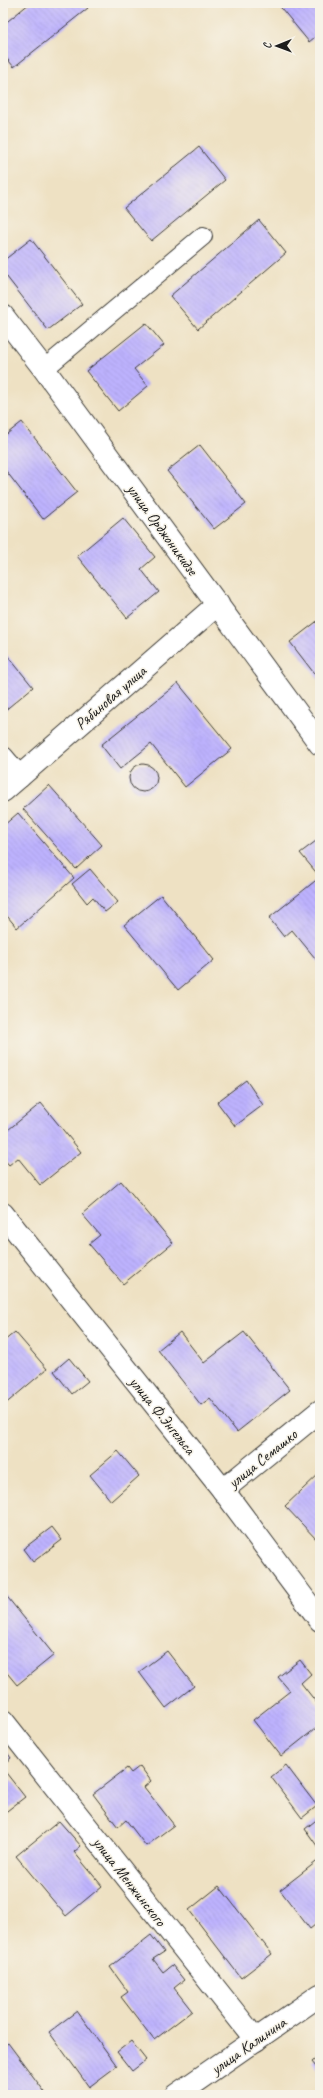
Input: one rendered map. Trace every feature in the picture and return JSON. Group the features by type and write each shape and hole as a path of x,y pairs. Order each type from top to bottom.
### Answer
{"street":[{"name":"улица Орджоникидзе","path":"3,316 44,369 320,744"},
{"name":"Рябиновая улица","path":"11,784 218,604"},
{"path":"3,758 11,784"},
{"name":"улица Ф.Энгельса","path":"3,1214 223,1490 320,1620"},
{"name":"улица Семашко","path":"223,1490 320,1411"},
{"name":"улица Менжинского","path":"3,1721 256,2040"},
{"name":"улица Калинина","path":"176,2095 320,1995"}],"lane":[{"path":"44,369 203,236"}],"building":[{"path":"30,3 84,3 88,8 14,67 3,54 3,25"},
{"path":"277,3 320,3 320,33 309,42"},
{"path":"199,147 225,180 151,241 124,208"},
{"path":"259,220 286,253 198,329 170,296"},
{"path":"31,239 82,304 48,330 3,272 3,261"},
{"path":"146,323 164,345 134,369 148,386 118,411 86,371"},
{"path":"22,422 77,492 43,519 3,467 3,437"},
{"path":"200,445 246,504 214,529 167,471"},
{"path":"123,518 155,557 141,569 159,592 127,618 77,556"},
{"path":"320,619 320,681 290,642"},
{"path":"3,650 33,687 3,712"},
{"path":"178,683 232,749 185,787 151,744 120,769 101,745"},
{"path":"143,764 149,765 153,768 156,772 156,784 153,788 149,791 143,792 137,791 133,788 130,784 129,778 130,772 133,768 137,765"},
{"path":"49,785 102,845 76,869 23,809"},
{"path":"18,813 74,878 17,928 3,911 3,826"},
{"path":"320,838 320,877 300,853"},
{"path":"90,869 118,902 105,912 93,897 87,903 72,884"},
{"path":"320,877 320,964 292,930 284,937 269,918"},
{"path":"161,895 214,960 178,990 124,925"},
{"path":"246,1080 263,1105 235,1126 217,1102"},
{"path":"41,1103 81,1152 40,1185 18,1158 9,1165 3,1158 3,1134"},
{"path":"121,1181 173,1243 123,1284 89,1244 100,1235 82,1214"},
{"path":"15,1332 47,1369 3,1406 3,1342"},
{"path":"180,1332 204,1363 244,1332 290,1390 237,1432 210,1398 201,1405 158,1350"},
{"path":"69,1358 88,1381 72,1394 54,1371"},
{"path":"118,1451 139,1476 111,1501 90,1475"},
{"path":"320,1473 320,1537 317,1540 285,1506"},
{"path":"52,1527 62,1540 33,1562 23,1549"},
{"path":"3,1593 54,1655 17,1685 3,1668"},
{"path":"167,1651 194,1686 166,1708 139,1672"},
{"path":"300,1660 311,1674 301,1683 320,1707 320,1725 281,1756 253,1720 290,1691 278,1677"},
{"path":"3,1747 11,1758 3,1764"},
{"path":"286,1765 317,1806 302,1818 271,1777"},
{"path":"140,1766 151,1781 144,1787 174,1825 146,1846 126,1820 118,1827 93,1794 127,1768 131,1773"},
{"path":"3,1769 25,1797 3,1814"},
{"path":"320,1817 320,1850 305,1829"},
{"path":"59,1821 81,1846 74,1852 102,1886 66,1916 16,1856"},
{"path":"320,1859 320,1921 310,1929 280,1890"},
{"path":"219,1886 272,1954 241,1978 189,1910"},
{"path":"151,1935 164,1952 153,1959 163,1972 172,1965 184,1980 174,1988 192,2011 154,2040 121,1997 128,1992 110,1967"},
{"path":"77,2011 117,2066 89,2087 49,2032"},
{"path":"131,2041 146,2060 132,2071 117,2052"},
{"path":"8,2043 47,2095 3,2095 3,2047"},
{"path":"320,2055 320,2072 312,2062"}]}
